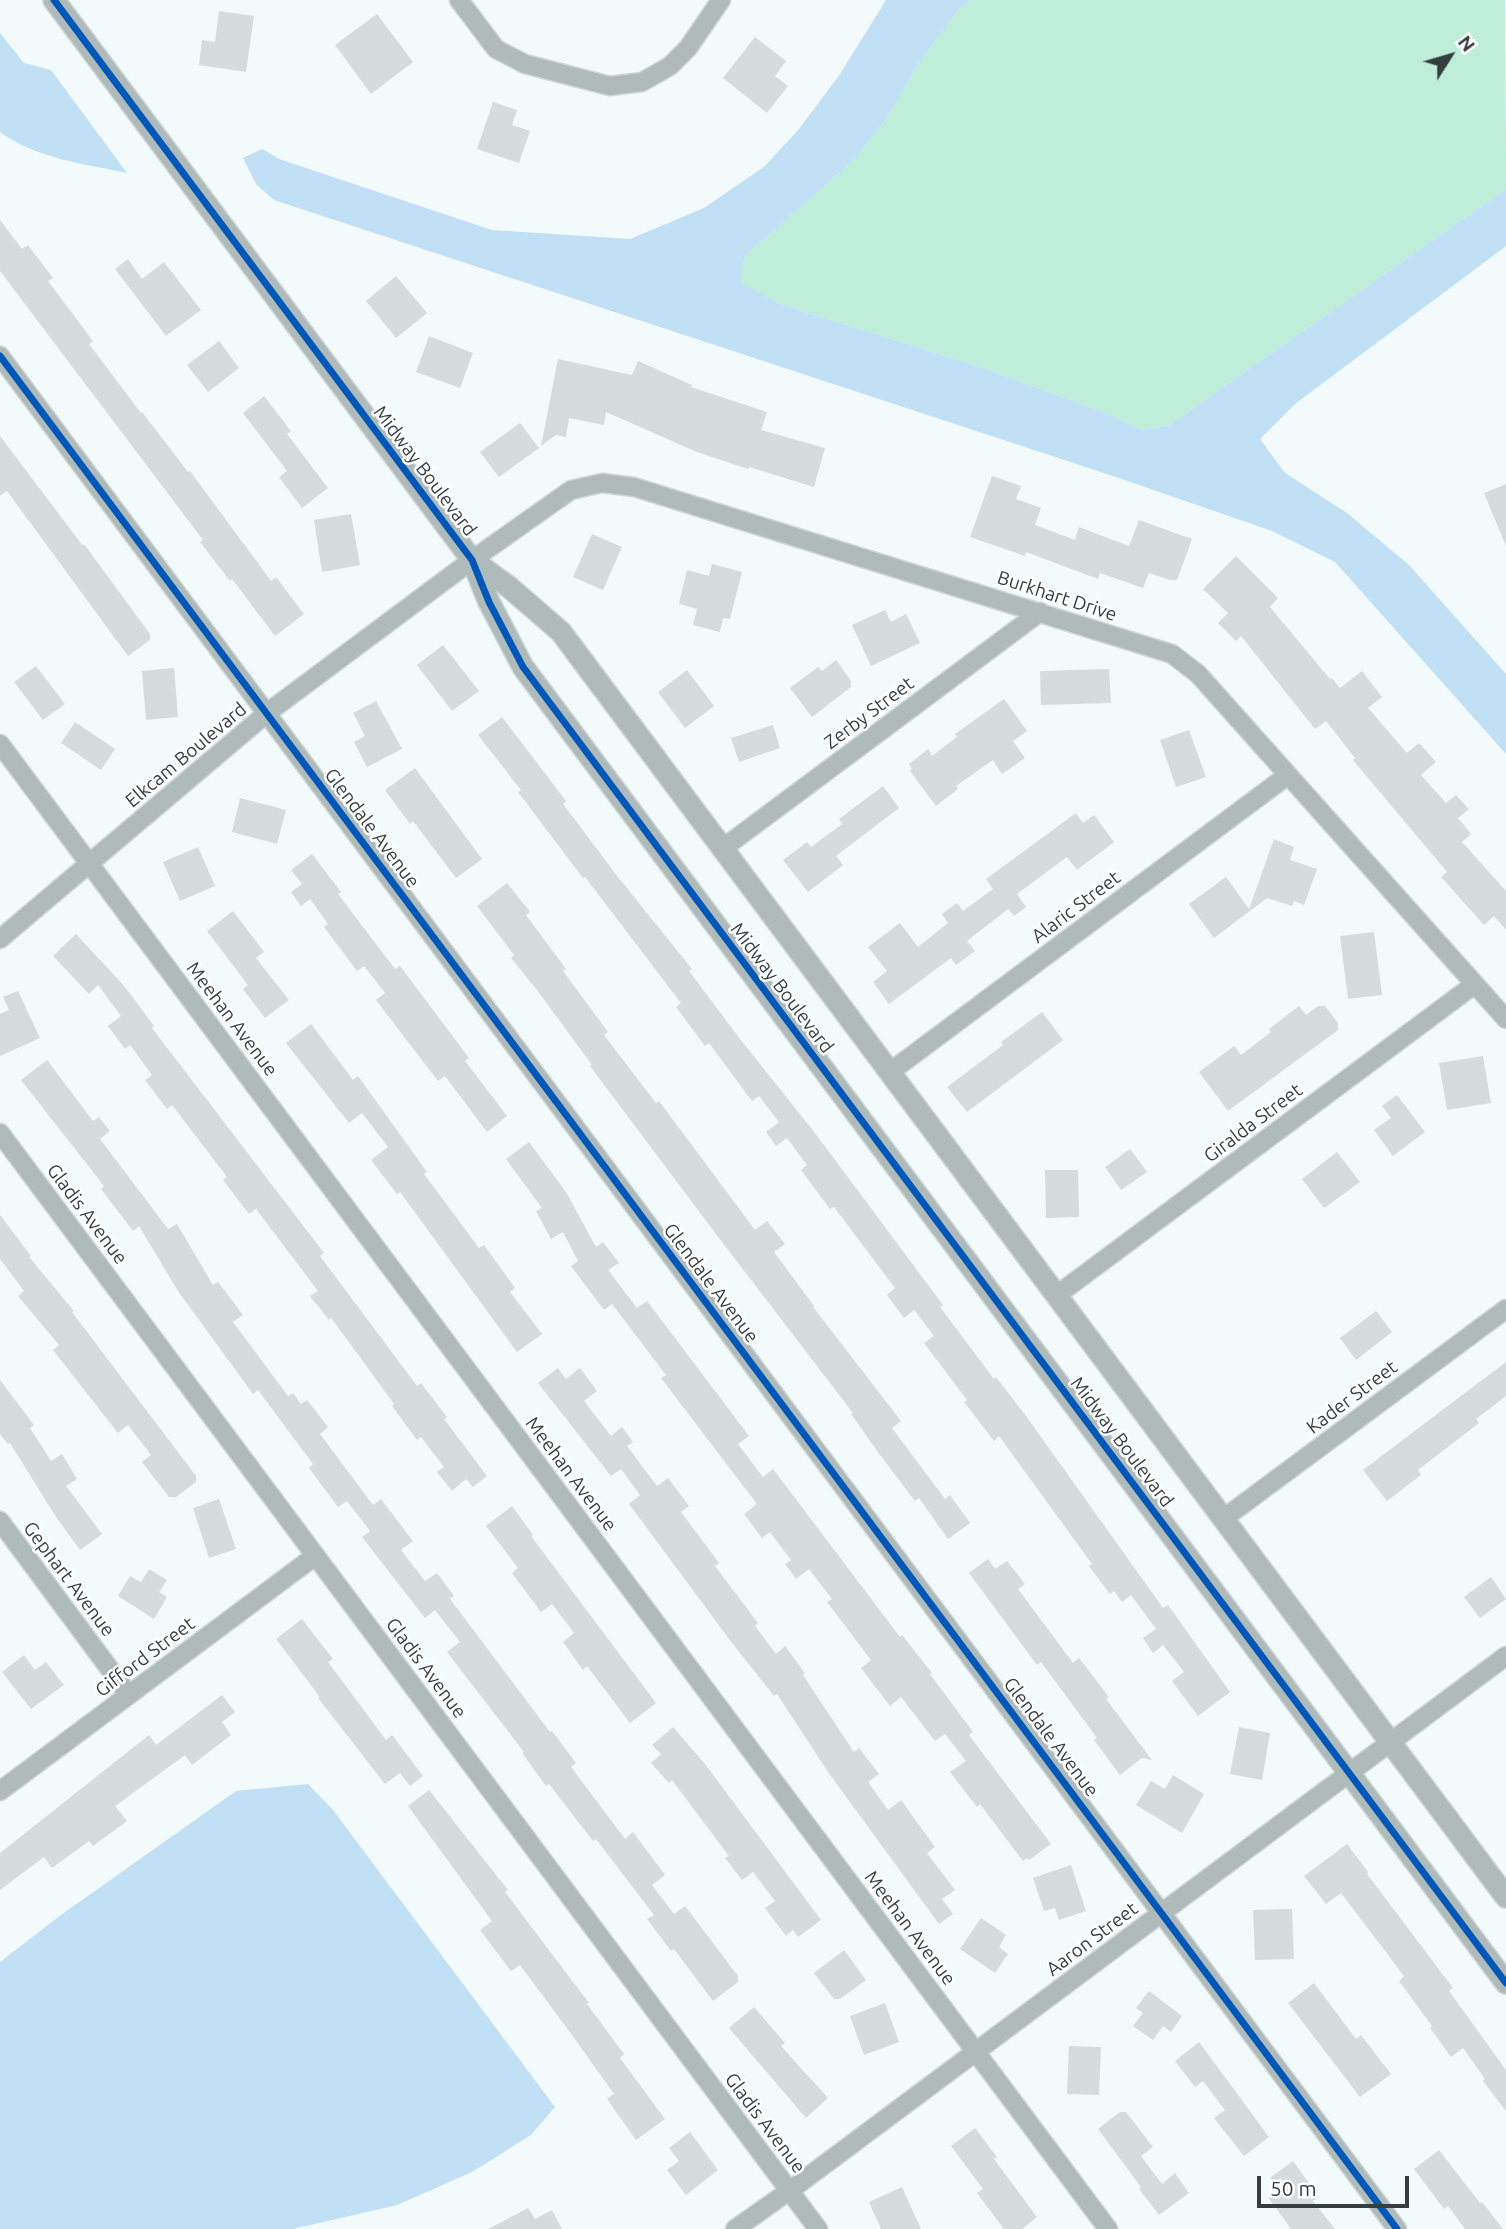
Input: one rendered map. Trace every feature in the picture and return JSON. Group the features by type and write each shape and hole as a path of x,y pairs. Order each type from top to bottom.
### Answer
{"street":[{"name":"Midway Boulevard","path":"54,0 472,560 489,602 523,667 1506,1983"},
{"path":"459,0 496,49 525,64 610,86 642,82 670,66 688,48 721,0"},
{"name":"Glendale Avenue","path":"0,356 1397,2229"},
{"name":"Burkhart Drive","path":"472,560 571,490 602,483 634,487 1172,654 1198,674 1506,1019"},
{"name":"Midway Boulevard","path":"472,560 509,587 561,632 1506,1897"},
{"name":"Elkcam Boulevard","path":"0,939 267,713 472,560"},
{"name":"Zerby Street","path":"722,849 1040,612"},
{"name":"Meehan Avenue","path":"0,744 1108,2229"},
{"name":"Alaric Street","path":"890,1072 1288,775"},
{"name":"Giralda Street","path":"1057,1295 1475,984"},
{"name":"Gladis Avenue","path":"0,1133 818,2229"},
{"name":"Kader Street","path":"1223,1519 1506,1308"},
{"name":"Gephart Avenue","path":"0,1521 129,1695"},
{"name":"Gifford Street","path":"0,1791 316,1556"},
{"name":"Aaron Street","path":"734,2229 789,2191 1506,1656"}],"green space":[{"path":"972,0 1505,0 1506,189 1169,425 1143,430 1106,413 981,367 780,304 739,282 745,256 855,159 889,115 917,66 959,9"}],"water":[{"path":"886,0 972,0 959,9 917,66 889,115 855,159 745,256 740,282 780,304 981,367 1106,413 1143,430 1169,425 1506,189 1506,246 1295,404 1260,439 1285,473 1347,513 1409,565 1506,674 1506,754 1335,562 1272,531 1113,476 274,200 256,184 243,158 262,149 279,159 492,230 630,239 704,208 765,166 799,129 840,74"},
{"path":"0,33 24,63 51,70 127,173 44,154 0,132"},
{"path":"308,1784 333,1810 555,2107 531,2135 472,2172 397,2205 293,2229 0,2229 0,1962 61,1915 236,1791"}],"building":[{"path":"219,11 254,16 246,72 199,65 202,40 215,42"},
{"path":"377,14 413,62 371,94 335,45"},
{"path":"755,37 786,61 775,76 788,86 767,113 723,78"},
{"path":"493,102 517,110 512,125 530,131 519,163 477,149"},
{"path":"0,220 22,249 28,245 53,278 48,281 93,341 89,344 141,413 188,472 190,471 271,581 276,577 304,614 275,636 200,542 203,540 0,271"},
{"path":"128,259 142,279 164,262 201,310 166,336 115,269"},
{"path":"396,276 427,313 396,338 366,301"},
{"path":"429,336 473,353 460,388 416,372"},
{"path":"219,341 239,368 208,392 187,365"},
{"path":"558,359 632,375 638,361 692,385 691,387 767,412 761,430 825,448 814,487 697,452 606,412 604,425 569,418 566,437 556,435 541,446"},
{"path":"264,396 291,431 287,434 328,488 302,508 279,477 287,471 243,413"},
{"path":"520,423 539,448 499,477 480,452"},
{"path":"0,436 150,634 150,640 128,656 7,491 0,496"},
{"path":"992,476 1021,486 1016,499 1041,508 1035,525 1075,540 1079,527 1129,546 1139,520 1192,539 1177,580 1149,573 1143,588 1100,573 1098,579 1026,552 1025,556 970,537"},
{"path":"1506,484 1506,546 1484,493"},
{"path":"351,514 360,565 322,572 314,520"},
{"path":"592,534 622,547 603,590 573,577"},
{"path":"1236,556 1278,598 1270,607 1330,679 1340,688 1362,671 1382,697 1368,708 1407,753 1419,743 1436,762 1421,775 1446,803 1456,795 1469,809 1458,818 1471,834 1462,842 1506,891 1506,930 1494,916 1484,925 1441,877 1447,872 1353,760 1355,758 1326,721 1315,729 1241,636 1236,641 1218,623 1228,613 1203,589"},
{"path":"712,564 742,572 730,619 723,618 720,632 693,625 697,609 679,604 687,570 709,576"},
{"path":"885,610 891,622 906,614 920,643 871,666 852,625"},
{"path":"443,645 479,691 452,711 417,665"},
{"path":"836,660 851,681 851,687 812,717 790,688 818,667 822,671"},
{"path":"36,666 65,704 43,720 14,682"},
{"path":"174,668 178,717 146,720 142,671"},
{"path":"1109,669 1111,703 1041,705 1040,671"},
{"path":"687,670 714,706 685,728 658,692"},
{"path":"1004,699 1027,731 1013,741 1025,758 1002,774 993,760 956,786 958,789 936,806 910,771 912,769 909,764 928,749 932,756 957,737 955,734"},
{"path":"376,701 402,749 367,767 354,742 365,736 353,713"},
{"path":"502,717 566,801 563,804 692,969 689,971 815,1133 943,1305 940,1307 994,1379 996,1377 1026,1416 1163,1608 1168,1605 1230,1692 1198,1716 1172,1681 1184,1672 1163,1645 1153,1653 1143,1638 1156,1629 1131,1595 1122,1602 1114,1591 1110,1594 1089,1566 1092,1564 999,1436 994,1441 964,1402 967,1400 924,1343 934,1336 914,1310 904,1318 887,1295 895,1288 834,1207 830,1209 801,1170 807,1165 787,1138 776,1146 766,1132 779,1122 759,1096 752,1101 709,1043 705,1046 676,1007 681,1003 585,877 583,878 518,792 521,790 478,735"},
{"path":"75,722 115,749 101,770 61,743"},
{"path":"773,725 780,748 739,762 731,738"},
{"path":"1189,730 1206,777 1176,787 1160,740"},
{"path":"415,768 482,859 456,878 413,821 410,824 385,790"},
{"path":"883,786 899,808 836,856 843,865 808,892 783,860 807,842 811,847 842,824 839,819"},
{"path":"240,798 286,810 277,844 232,832"},
{"path":"1076,813 1083,823 1094,815 1114,842 1077,870 1067,857 1017,894 1026,907 1014,916 1008,909 967,941 975,951 956,965 951,958 889,1004 873,982 887,971 868,947 900,923 918,947 948,923 942,914 957,903 963,911 993,889 986,879"},
{"path":"1274,839 1294,847 1290,860 1317,869 1304,905 1294,901 1292,906 1267,898 1214,938 1189,904 1226,877 1249,909"},
{"path":"198,847 215,886 180,901 163,862"},
{"path":"312,854 341,892 338,894 395,969 400,966 469,1058 465,1061 507,1116 487,1132 445,1076 438,1081 376,1000 385,993 364,966 357,971 324,927 328,924 310,899 301,906 291,892 302,884 291,870"},
{"path":"507,883 530,912 526,915 566,969 563,971 608,1032 604,1035 656,1103 659,1101 755,1230 767,1221 785,1244 774,1252 901,1421 892,1428 945,1499 950,1495 970,1523 948,1539 919,1498 915,1501 880,1455 851,1414 853,1413 511,958 514,955 477,906"},
{"path":"233,911 264,952 256,958 289,1000 265,1018 243,989 248,985 207,931"},
{"path":"1374,932 1382,995 1348,999 1340,936"},
{"path":"76,934 125,987 154,1026 152,1028 324,1253 320,1256 417,1386 421,1383 447,1417 444,1419 487,1476 473,1487 466,1479 452,1491 437,1472 444,1467 421,1437 417,1440 331,1318 329,1320 310,1296 318,1291 256,1209 249,1214 223,1180 227,1177 172,1105 167,1109 145,1080 152,1075 130,1045 125,1049 108,1026 121,1016 98,985 89,994 53,956"},
{"path":"18,991 40,1038 0,1056 0,1014 9,1010 3,997"},
{"path":"1299,1006 1306,1015 1318,1006 1325,1006 1338,1023 1338,1030 1228,1111 1199,1072 1234,1046 1241,1055"},
{"path":"1042,1012 1063,1040 967,1112 947,1087"},
{"path":"311,1024 353,1080 358,1076 427,1172 424,1174 479,1248 484,1245 515,1288 510,1292 542,1334 517,1352 400,1192 397,1194 371,1160 388,1147 362,1113 349,1123 286,1043"},
{"path":"1483,1056 1491,1103 1447,1110 1439,1063"},
{"path":"47,1060 93,1121 99,1117 110,1131 100,1139 168,1229 177,1224 213,1285 218,1282 243,1315 233,1322 288,1396 293,1393 301,1404 307,1400 328,1427 320,1434 373,1505 381,1499 413,1541 401,1550 425,1581 437,1573 454,1596 450,1599 576,1763 571,1767 625,1839 633,1832 665,1875 652,1885 674,1914 685,1906 738,1976 738,1982 713,2001 674,1949 671,1951 647,1919 654,1915 596,1839 593,1841 549,1784 546,1786 522,1753 524,1752 447,1652 460,1642 435,1610 425,1618 362,1537 370,1531 347,1501 338,1507 309,1468 313,1464 258,1390 253,1394 178,1291 139,1226 133,1231 101,1189 104,1186 21,1080"},
{"path":"1397,1095 1425,1132 1393,1156 1374,1130 1391,1118 1382,1106"},
{"path":"529,1142 566,1192 596,1247 603,1242 619,1263 608,1270 637,1308 647,1301 749,1436 738,1444 763,1477 773,1469 900,1637 902,1635 932,1673 930,1674 973,1732 969,1735 1051,1844 1029,1860 1027,1858 1023,1861 980,1804 977,1807 950,1772 966,1761 945,1734 935,1741 901,1697 890,1706 861,1668 871,1660 827,1602 832,1599 809,1569 796,1579 785,1564 791,1560 770,1532 762,1538 744,1514 757,1504 661,1378 666,1375 612,1304 604,1310 571,1266 578,1261 563,1232 551,1239 536,1211 542,1208 506,1159"},
{"path":"1130,1149 1147,1172 1121,1190 1105,1167"},
{"path":"1337,1152 1360,1182 1324,1208 1302,1179"},
{"path":"1045,1170 1078,1170 1079,1217 1046,1218"},
{"path":"0,1215 196,1476 196,1482 176,1497 169,1497 142,1462 151,1455 128,1425 118,1433 53,1350 59,1345 18,1296 24,1291 0,1259"},
{"path":"1376,1311 1392,1332 1356,1360 1340,1338"},
{"path":"1506,1362 1506,1396 1476,1419 1479,1423 1418,1470 1421,1475 1387,1501 1363,1470"},
{"path":"558,1368 566,1379 580,1368 597,1391 584,1401 611,1436 622,1427 633,1442 627,1446 657,1486 668,1478 689,1506 681,1512 719,1563 715,1566 758,1623 755,1626 776,1654 785,1646 854,1752 859,1748 879,1774 868,1782 888,1810 901,1800 935,1847 927,1853 955,1890 942,1899 953,1914 939,1924 828,1772 777,1694 774,1696 732,1643 629,1504 640,1495 621,1469 611,1476 538,1383"},
{"path":"0,1380 34,1425 30,1428 51,1461 62,1454 77,1479 66,1486 102,1534 80,1550 10,1443 0,1434"},
{"path":"219,1499 236,1549 209,1558 193,1508"},
{"path":"512,1506 533,1535 531,1536 656,1703 630,1723 587,1666 583,1670 563,1642 574,1633 552,1604 541,1612 512,1573 518,1568 486,1526"},
{"path":"988,1559 995,1569 1007,1561 1025,1584 1018,1589 1073,1663 1079,1658 1152,1760 1142,1758 1120,1775 1094,1740 1097,1738 1041,1662 1037,1665 969,1573"},
{"path":"149,1569 167,1580 159,1592 167,1597 154,1619 118,1596 130,1576 141,1582"},
{"path":"1491,1577 1506,1599 1480,1618 1464,1597"},
{"path":"302,1619 333,1659 328,1662 386,1740 392,1735 423,1776 410,1786 400,1773 385,1784 276,1639"},
{"path":"24,1655 35,1670 46,1662 64,1685 31,1709 2,1672"},
{"path":"222,1695 235,1712 222,1722 231,1735 192,1765 185,1755 115,1806 127,1821 93,1846 89,1841 52,1868 44,1857 0,1890 0,1853 149,1735 156,1745"},
{"path":"673,1727 705,1764 821,1920 798,1937 793,1930 786,1936 765,1908 775,1901 753,1872 742,1880 725,1858 729,1856 672,1780 669,1783 651,1763 661,1754 652,1745"},
{"path":"1239,1727 1270,1733 1262,1780 1230,1774"},
{"path":"1173,1775 1204,1794 1182,1833 1136,1805 1151,1781 1165,1789"},
{"path":"429,1790 508,1890 505,1892 589,2003 587,2004 624,2054 620,2058 665,2119 636,2140 607,2099 614,2094 520,1965 511,1971 480,1930 492,1921 408,1806"},
{"path":"1347,1844 1453,1988 1449,1991 1506,2070 1506,2111 1463,2048 1451,2057 1399,1981 1404,1976 1341,1893 1326,1904 1304,1876"},
{"path":"1071,1865 1086,1911 1059,1920 1055,1908 1044,1911 1033,1878"},
{"path":"1292,1909 1294,1959 1255,1960 1253,1910"},
{"path":"981,1918 1006,1935 999,1947 1008,1954 995,1973 960,1949"},
{"path":"844,1950 866,1980 840,1999 834,1999 814,1973"},
{"path":"1314,1983 1356,2039 1361,2035 1391,2074 1360,2097 1288,2003"},
{"path":"1149,1991 1182,2016 1171,2032 1163,2026 1153,2040 1133,2026 1143,2013 1136,2008"},
{"path":"885,2003 899,2042 864,2055 850,2016"},
{"path":"754,2007 785,2043 781,2046 828,2098 806,2118 729,2028"},
{"path":"1199,2042 1269,2137 1244,2156 1214,2118 1225,2110 1203,2081 1195,2087 1175,2061"},
{"path":"1069,2046 1101,2047 1099,2095 1067,2094"},
{"path":"1120,2112 1126,2112 1153,2147 1141,2156 1162,2184 1175,2173 1189,2193 1159,2215 1098,2129"},
{"path":"975,2128 997,2157 994,2159 1037,2217 1022,2229 1004,2229 977,2193 983,2189 951,2146"},
{"path":"690,2132 718,2170 686,2195 667,2170 679,2161 669,2148"},
{"path":"1439,2150 1503,2229 1465,2229 1448,2206 1444,2209 1414,2169"},
{"path":"1293,2161 1319,2197 1313,2201 1335,2229 1291,2229 1268,2197 1279,2189 1270,2178"},
{"path":"902,2187 921,2229 881,2229 869,2202"},
{"path":"528,2208 535,2219 552,2210 562,2229 488,2229"}],"cycle path":[{"path":"54,0 472,560 489,602 523,667 1506,1983"},
{"path":"0,356 1397,2229"}]}
